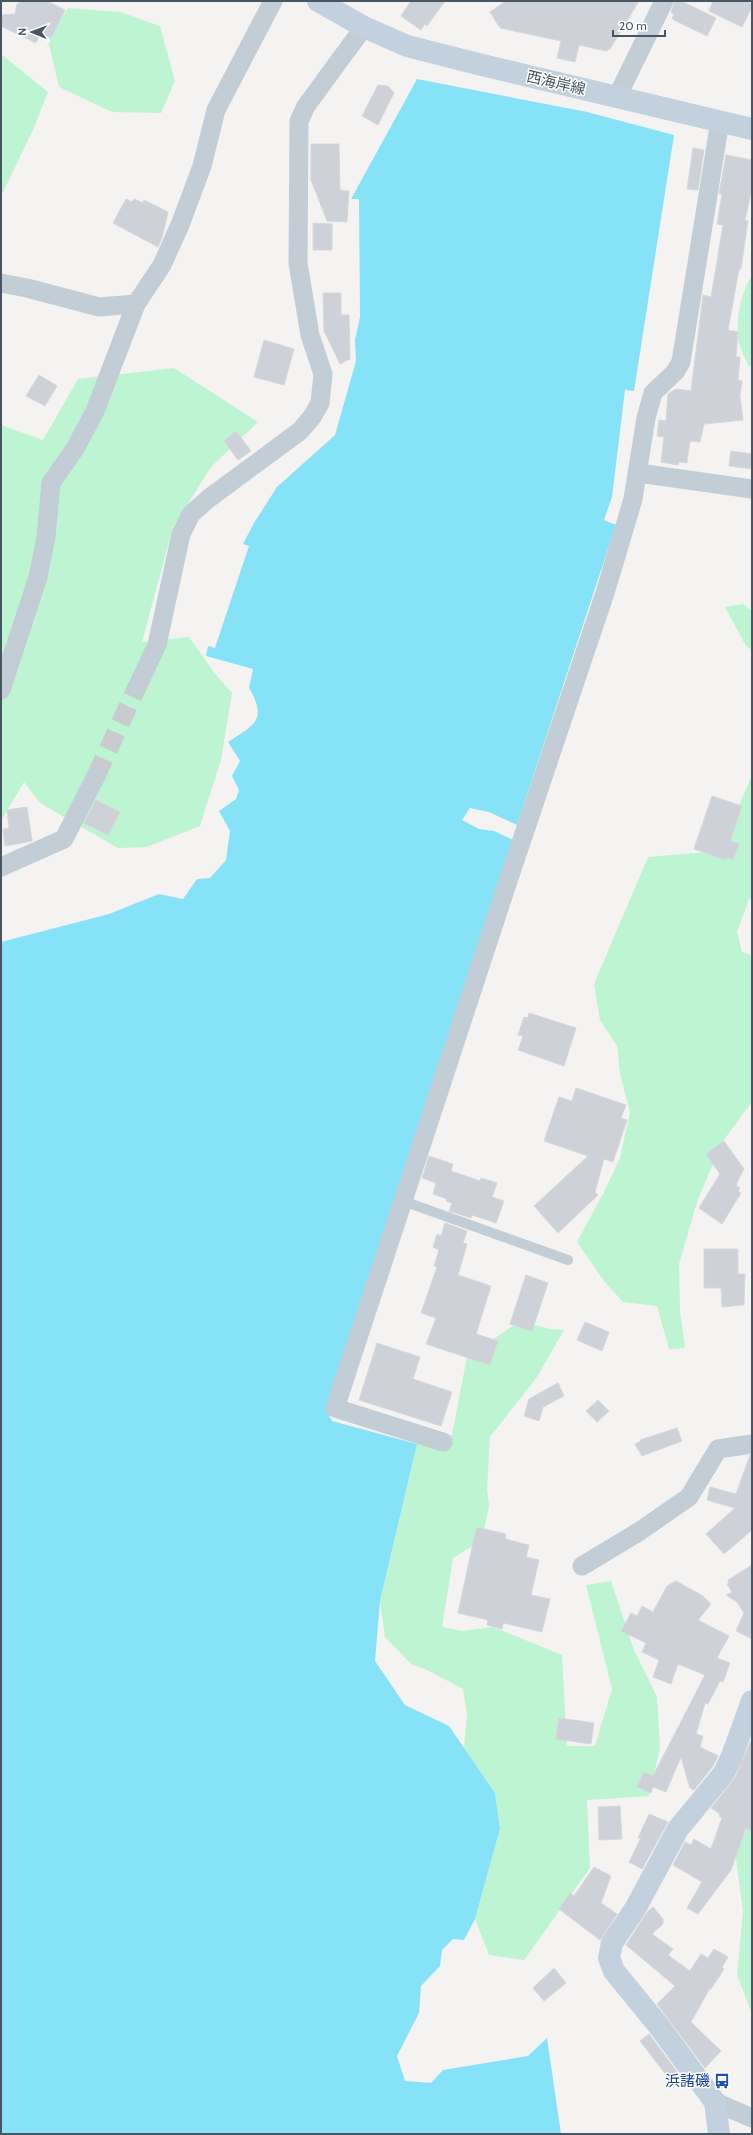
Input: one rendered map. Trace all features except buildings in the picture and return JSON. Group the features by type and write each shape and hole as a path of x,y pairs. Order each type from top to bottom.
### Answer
{"street":[{"path":"1,690 38,577 46,537 51,483 76,447 95,411 136,304 162,265 180,225 202,166 216,110 262,25 273,1"},
{"name":"西海岸線","path":"318,1 364,28 418,49 752,129"},
{"path":"617,97 664,1"},
{"path":"137,687 157,645 181,534 191,514 208,499 300,431 312,417 320,403 323,374 310,335 298,263 299,120 306,106 364,28"},
{"path":"443,1442 336,1408 403,1201 605,593 633,499 646,418 653,393 675,372 681,362 720,121"},
{"path":"1,283 99,307 136,304"},
{"path":"638,473 752,489"},
{"path":"1,867 64,839 96,776"},
{"path":"582,1566 640,1531 689,1497 718,1449 752,1444"},
{"path":"719,2134 715,2102 658,2026 614,1971 608,1958 612,1943 635,1909 678,1829 724,1773 750,1710"},
{"path":"715,2102 752,2118"}],"lane":[{"path":"403,1201 568,1260"}],"green space":[{"path":"68,8 120,12 160,26 175,81 161,113 112,112 59,87 48,40"},
{"path":"1,54 48,92 33,130 1,196"},
{"path":"752,276 752,364 749,367 738,338 738,320 741,300"},
{"path":"174,368 258,422 211,467 173,527 142,642 189,637 216,675 232,693 221,760 200,826 147,847 118,848 40,803 24,782 1,821 1,425 43,440 78,379"},
{"path":"743,604 752,611 752,650 746,646 725,607"},
{"path":"752,775 752,897 749,899 737,932 742,952 752,955 752,1102 723,1141 698,1199 679,1264 680,1312 685,1348 669,1349 657,1306 623,1302 604,1281 577,1242 605,1190 620,1158 630,1112 620,1074 617,1046 600,1020 594,984 648,857 720,851"},
{"path":"520,1321 550,1329 564,1330 537,1377 490,1437 487,1490 489,1506 482,1540 453,1558 442,1627 463,1631 493,1627 562,1655 567,1746 595,1746 612,1689 586,1585 611,1581 634,1650 657,1697 660,1748 649,1796 587,1800 590,1868 524,1960 489,1955 475,1919 500,1829 495,1793 464,1748 467,1714 463,1689 427,1670 411,1664 385,1637 380,1601 417,1444 452,1435 467,1357"},
{"path":"752,1820 752,2014 737,1975 743,1912 735,1851"}],"water":[{"path":"417,79 587,112 674,135 634,391 625,390 612,497 604,520 616,525 517,825 489,812 470,808 462,820 479,829 494,831 513,840 326,1410 332,1421 417,1444 380,1601 375,1661 405,1705 449,1726 495,1793 500,1829 475,1919 464,1940 453,1939 442,1950 440,1966 421,1986 419,2013 397,2056 405,2081 431,2083 443,2070 528,2056 547,2038 561,2134 1,2134 1,942 109,914 159,894 183,899 197,879 210,878 226,860 230,831 219,811 236,799 239,790 232,776 240,761 228,742 251,726 258,715 255,699 249,688 253,669 206,656 208,646 215,648 249,546 243,544 254,523 277,487 335,435 356,361 355,340 360,317 359,199 351,199"}],"tunnel":[{"path":"96,776 137,687"}],"place":[{"name":"浜諸磯","path":"722,2081"}]}
